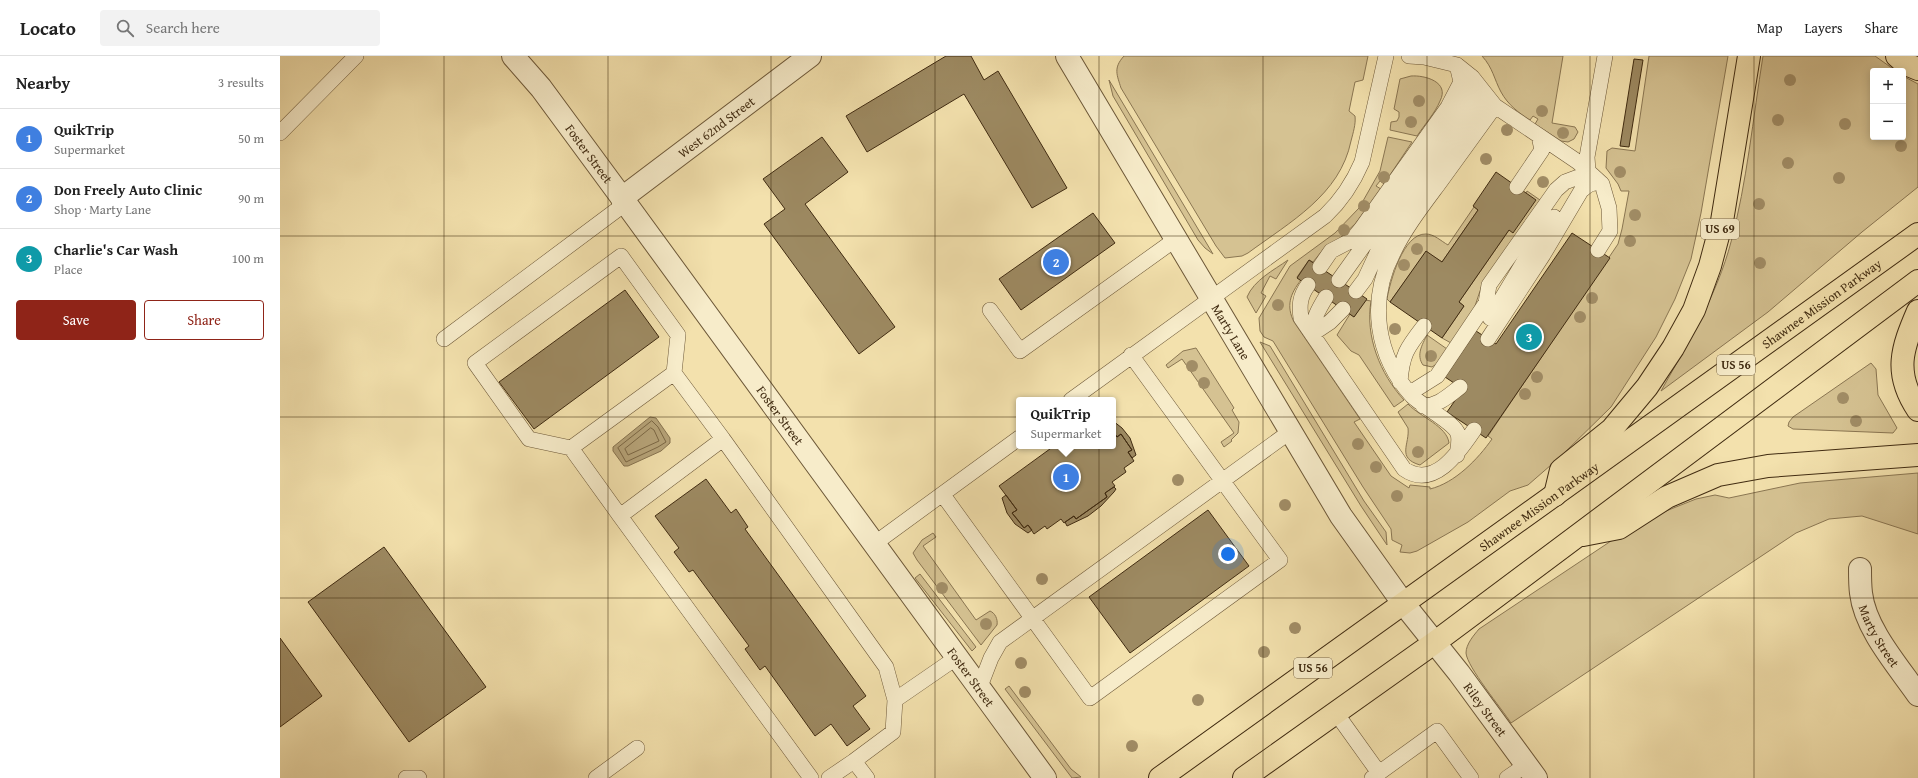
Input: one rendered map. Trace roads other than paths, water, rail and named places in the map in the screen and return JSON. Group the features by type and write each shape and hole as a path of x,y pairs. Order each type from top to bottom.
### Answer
{"highway":[{"name":"US 69","path":"1555,495 1560,470 1612,429 1647,387 1673,348 1694,310 1710,266 1722,221 1749,56"},
{"path":"1897,56 1906,64 1918,69"},
{"name":"Shawnee Mission Parkway","path":"1160,778 1918,234"},
{"path":"1244,778 1434,643 1918,281"},
{"path":"1918,311 1906,339 1902,370 1905,386 1910,398 1918,410"},
{"path":"1576,537 1619,528 1667,497 1718,475 1768,466 1918,455"}],"street":[{"name":"Foster Street","path":"513,56 541,88 1045,778"},
{"name":"West 62nd Street","path":"622,198 810,56"},
{"name":"Marty Lane","path":"1073,58 1176,239 1307,460 1341,516 1403,603"},
{"name":"Marty Street","path":"1860,569 1861,594 1867,614 1878,639 1918,695"},
{"name":"Riley Street","path":"1403,603 1459,673 1531,771"}],"lane":[{"path":"280,133 356,56"},
{"path":"1075,397 1210,297 1325,216 1347,192 1362,162 1386,56"},
{"path":"1409,56 1449,61 1472,77 1495,106 1578,162 1594,177 1595,182 1588,184 1581,191 1543,255 1484,336"},
{"path":"1598,250 1610,231 1609,208 1594,177 1587,157 1604,56"},
{"path":"1320,267 1331,251 1352,240 1361,229 1448,107 1461,82 1449,61"},
{"path":"1339,280 1470,96 1472,77"},
{"path":"1356,291 1365,279 1378,251 1480,103 1481,90"},
{"path":"1457,455 1458,441 1456,430 1413,396 1390,363 1378,328 1379,307 1383,277 1393,253 1418,212 1495,106"},
{"path":"1517,187 1542,150 1539,136"},
{"path":"1413,396 1437,376 1486,303 1489,285 1556,190 1565,182 1594,177"},
{"path":"444,339 618,209 622,198"},
{"path":"990,310 1020,351 1176,239"},
{"path":"811,778 689,608 571,448 529,439 475,363 621,256 678,335 674,373 886,667 895,700 893,732 829,778"},
{"path":"1308,285 1301,294 1299,305 1301,318 1404,469 1413,475 1422,476 1432,473 1457,455 1474,430"},
{"path":"1312,334 1316,311 1326,297"},
{"path":"1312,334 1330,322 1343,309"},
{"path":"1424,326 1406,351 1401,363 1413,396 1432,406 1440,402 1456,385"},
{"path":"942,495 1090,698 1280,560 1131,356"},
{"path":"571,448 674,373"},
{"path":"980,689 991,658 1000,642 1291,431"},
{"path":"620,516 723,439"},
{"path":"874,544 1016,440"},
{"path":"895,700 956,658"},
{"path":"1336,713 1376,775 1437,732 1471,778"},
{"path":"596,778 637,748"},
{"path":"854,761 867,778"},
{"path":"1507,778 1531,771"},
{"path":"406,778 419,778"}],"water":[{"path":"650,417 656,418 670,438 670,443 661,451 628,466 624,466 613,451 613,447"}],"place":[{"name":"Don Freely Auto Clinic","path":"1056,262"},
{"name":"Charlie's Car Wash","path":"1529,337"},
{"name":"QuikTrip","path":"1066,477"}]}
